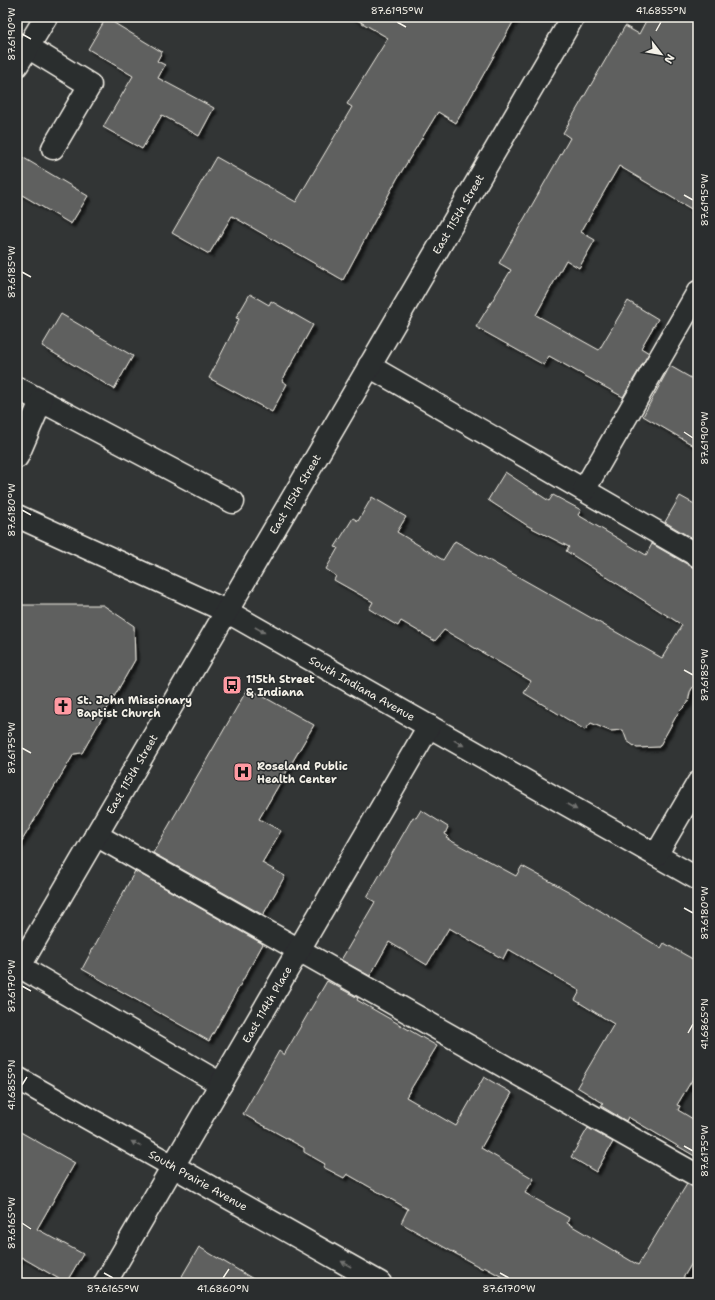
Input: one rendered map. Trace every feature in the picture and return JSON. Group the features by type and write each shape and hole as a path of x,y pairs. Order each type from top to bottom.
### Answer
{"street":[{"path":"46,17 22,56 90,85 53,148"},
{"name":"East 115th Street","path":"18,967 573,17"},
{"path":"584,490 698,292"},
{"path":"369,366 698,556"},
{"path":"17,388 233,502"},
{"path":"17,457 42,401"},
{"name":"South Indiana Avenue","path":"17,516 226,611 698,879"},
{"name":"East 114th Place","path":"105,1283 429,726"},
{"path":"656,855 698,783"},
{"path":"96,835 698,1176"},
{"path":"18,967 221,1084"},
{"name":"South Prairie Avenue","path":"17,1078 174,1165 380,1283"}],"building":[{"path":"352,17 516,17 456,123 438,112 397,179 343,280 232,216 209,254 172,233 216,157 296,202 352,107 347,104 388,38"},
{"path":"648,17 698,17 698,213 619,166 581,232 595,240 579,268 566,260 536,315 599,350 628,301 658,319 641,348 649,353 623,397 549,356 544,365 476,327 511,270 499,263 570,138 563,133 625,26 639,34"},
{"path":"106,18 162,52 157,61 165,65 158,78 214,108 199,136 162,115 142,149 103,127 133,76 88,49"},
{"path":"17,154 88,196 71,224 17,192"},
{"path":"250,294 269,305 271,301 313,325 282,381 287,384 272,412 209,378 239,319 236,318"},
{"path":"61,314 133,356 114,389 42,346"},
{"path":"670,366 698,382 698,448 643,416"},
{"path":"505,472 549,501 553,495 581,510 578,515 646,555 652,544 692,567 698,568 698,678 690,692 688,703 678,713 659,747 637,748 627,741 623,730 610,731 591,723 585,730 524,693 531,681 444,630 435,641 401,621 398,626 369,609 373,602 334,580 336,576 326,569 338,548 335,547 353,518 358,521 372,497 406,517 397,532 443,560 455,541 662,658 682,625 566,551 569,547 528,526 488,500"},
{"path":"680,496 698,506 698,542 665,522"},
{"name":"St. John Missionary Baptist Church","path":"17,605 103,605 134,626 135,660 82,753 74,754 17,849"},
{"name":"Roseland Public Health Center","path":"248,688 314,725 259,819 281,831 262,863 285,876 263,915 153,853"},
{"path":"421,810 448,827 445,834 448,836 446,838 516,876 522,866 568,891 661,948 664,943 698,962 698,1070 677,1105 680,1106 678,1110 698,1122 698,1158 628,1117 626,1121 601,1106 603,1103 577,1087 614,1024 575,1000 580,991 508,949 503,959 449,928 427,965 389,942 370,976 341,960 375,902 367,897 413,817 416,818"},
{"path":"135,871 263,944 209,1041 82,969"},
{"path":"327,981 437,1046 406,1097 456,1126 484,1077 512,1093 481,1148 534,1179 525,1193 569,1218 567,1223 638,1265 687,1184 698,1188 698,1253 680,1283 513,1283 484,1267 483,1269 401,1223 408,1209 347,1174 344,1178 323,1167 325,1164 304,1152 304,1148 243,1114 279,1051 284,1055"},
{"path":"588,1128 613,1142 596,1172 571,1157"},
{"path":"17,1130 75,1163 37,1229 83,1254 66,1283 21,1257 17,1264"},
{"path":"199,1247 260,1283 178,1283"}],"place":[{"name":"115th Street & Indiana","path":"232,685"},
{"name":"St. John Missionary Baptist Church","path":"63,706"},
{"name":"Roseland Public Health Center","path":"243,772"}]}
